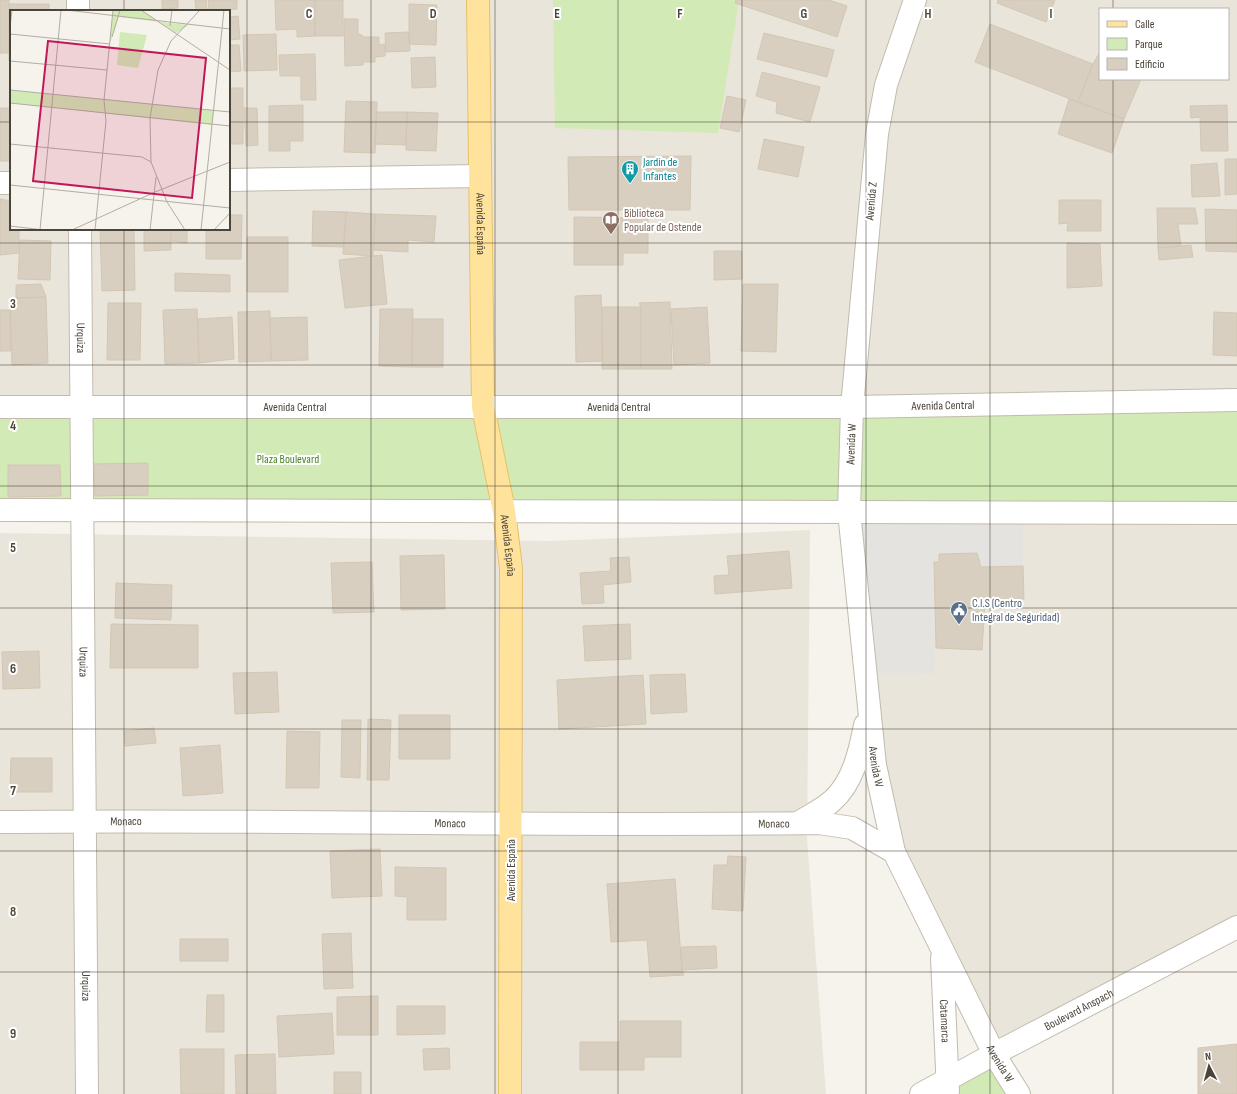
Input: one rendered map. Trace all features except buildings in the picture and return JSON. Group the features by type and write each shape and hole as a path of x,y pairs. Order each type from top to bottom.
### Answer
{"main road":[{"name":"Avenida España","path":"478,0 483,407 504,511 511,568 510,1094"}],"street":[{"name":"Avenida Z","path":"852,407 877,134 886,86 915,0"},
{"path":"230,180 480,176"},
{"name":"Urquiza","path":"80,230 87,1094"},
{"name":"Avenida Central","path":"0,406 852,407 1237,400"},
{"name":"Avenida W","path":"852,407 849,512 875,765 894,852 994,1054 1019,1094"},
{"path":"0,510 1237,513"},
{"path":"798,824 832,801 849,778 860,751 869,707"},
{"name":"Monaco","path":"0,822 85,821 511,825 819,823 852,828 894,852"},
{"name":"Boulevard Anspach","path":"921,1094 948,1087 994,1054 1237,927"},
{"name":"Catamarca","path":"942,949 948,1087"}],"shaded area":[{"path":"0,0 1237,0 1237,400 0,407"},
{"path":"849,512 1237,513 1237,927 994,1054 894,852"},
{"path":"849,512 1023,512 1023,566 981,567 977,553 939,554 939,562 934,562 935,674 866,673"},
{"path":"810,530 807,838 826,1094 0,1094 0,533 551,541"}],"green space":[{"path":"553,0 739,0 718,133 555,128"},
{"name":"Plaza Boulevard","path":"1237,400 1237,513 0,506 0,407"},
{"path":"994,1054 1019,1094 921,1094"}],"place":[{"name":"Jardín de Infantes","path":"630,184"},
{"name":"Biblioteca Popular de Ostende","path":"611,235"},
{"name":"C.I.S (Centro Integral de Seguridad)","path":"959,625"}]}
